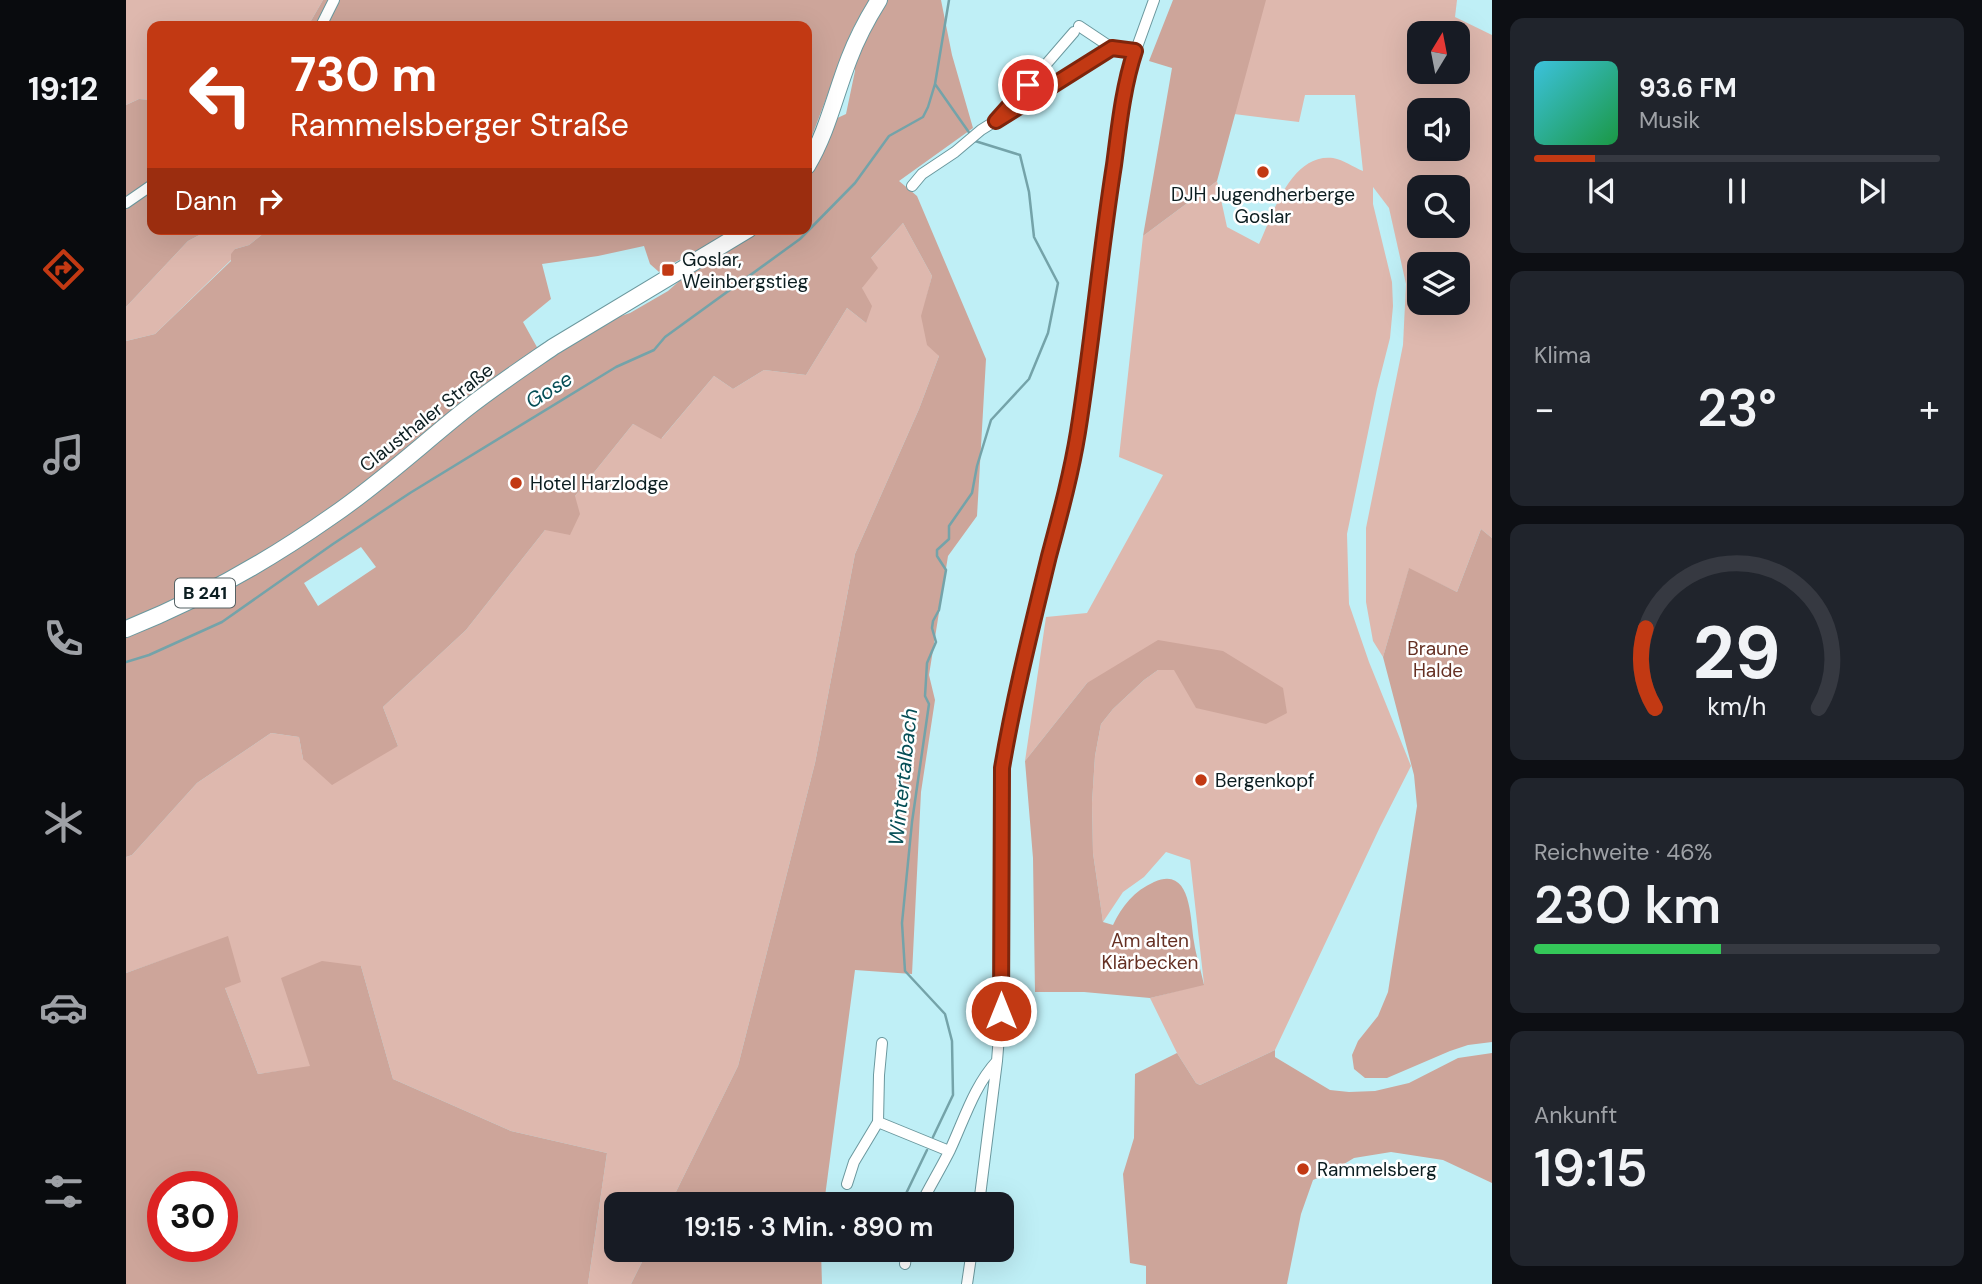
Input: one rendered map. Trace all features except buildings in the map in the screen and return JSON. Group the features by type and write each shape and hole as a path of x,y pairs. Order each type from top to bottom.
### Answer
{"main road":[{"path":"812,157 820,142 859,34 879,0"},
{"name":"Clausthaler Straße","path":"126,629 213,589 281,550 334,515 524,367 739,235"}],"street":[{"path":"324,21 334,0"},
{"path":"981,1192 1001,1011 1002,768 1027,645 1066,495 1076,445 1128,72 1154,0"},
{"path":"996,121 1077,29 1112,48 1135,51"},
{"path":"912,186 922,174 981,130 1112,48"},
{"path":"126,203 147,188"},
{"path":"848,1184 854,1162 878,1122 882,1043"},
{"path":"927,1192 975,1094 997,1061"},
{"path":"878,1122 949,1151"},
{"path":"968,1284 970,1262"}],"shaded area":[{"path":"126,0 323,0 311,21 147,21 147,100 139,99 126,105"},
{"name":"Bergenkopf","path":"1265,0 1457,0 1455,17 1463,21 1407,21 1407,84 1470,84 1470,24 1492,35 1492,538 1481,529 1457,592 1409,569 1383,657 1373,641 1366,602 1366,528 1403,345 1406,284 1389,208 1373,187 1373,204 1392,282 1393,306 1390,338 1347,534 1349,604 1411,766 1275,1050 1200,1085 1177,1053 1150,998 1204,984 1190,860 1166,852 1144,877 1123,892 1103,922 1093,853 1092,803 1095,756 1101,724 1113,709 1158,670 1174,670 1223,651 1087,683 1025,761 1046,617 1087,613 1163,475 1119,457 1143,236 1217,181 1227,227 1259,244 1277,202 1295,175 1306,165 1318,159 1333,158 1363,171 1355,95 1305,95 1299,122 1234,114"},
{"path":"903,223 932,276 922,316 939,356 919,409 855,554 815,763 738,1066 676,1192 604,1192 604,1262 642,1262 631,1284 588,1284 607,1153 511,1131 393,1079 361,966 310,1067 258,1074 225,988 228,937 126,973 126,857 132,855 197,783 271,733 299,737 303,759 398,746 383,707 466,630 633,424 662,438 714,376 733,389 764,370 806,375 847,308 866,323 862,288 871,258"},
{"path":"200,235 262,235 249,245 235,249 231,260 155,334 126,341 126,307 188,241"}],"green space":[{"path":"323,0 869,0 852,30 812,136 812,21 311,21"},
{"path":"887,0 941,0 952,55 973,128 899,181 917,196 986,359 977,516 948,556 929,675 935,700 921,792 912,974 855,970 826,1192 676,1192 738,1066 815,763 855,554 919,409 939,356 927,345 921,316 932,276 903,223 871,258 878,268 862,288 872,306 866,323 847,308 806,375 764,370 733,389 714,376 661,439 633,424 575,496 580,514 570,535 545,530 466,630 383,707 398,746 332,785 303,759 299,737 271,733 197,783 132,855 126,857 126,635 214,594 527,372 609,320 630,313 668,291 686,275 749,235 812,235 812,168 833,120 846,114 855,62 865,36","holes":["361,547 376,567 318,606 304,583"]},
{"path":"1173,0 1266,0 1217,181 1143,236 1172,68 1149,61"},
{"path":"139,99 147,100 147,235 200,235 188,241 126,307 126,105"},
{"path":"262,235 724,235 659,272 650,264 644,246 542,264 551,299 523,322 538,349 330,511 211,584 126,622 126,341 155,334 231,261 231,254 235,249 249,245"},
{"name":"Braune Halde","path":"1481,529 1492,538 1492,1042 1450,1051 1387,1078 1365,1078 1354,1069 1352,1055 1358,1041 1378,1016 1388,992 1417,806 1414,775 1383,657 1409,568 1457,592"},
{"name":"Am alten Klärbecken","path":"1158,640 1223,651 1283,688 1287,713 1266,724 1196,708 1174,670 1158,670 1113,709 1101,724 1095,756 1092,803 1093,853 1103,922 1113,925 1129,900 1154,882 1166,879 1176,881 1182,887 1190,908 1204,985 1150,998 1084,992 1035,992 1033,858 1025,761 1087,683"},
{"path":"228,936 241,982 225,988 258,1074 310,1066 281,978 322,961 361,966 393,1079 511,1131 607,1153 588,1284 126,1284 126,973"},
{"path":"1275,1050 1275,1057 1330,1090 1349,1092 1375,1091 1409,1083 1458,1058 1492,1053 1492,1183 1443,1160 1391,1152 1354,1158 1313,1180 1301,1214 1287,1284 1146,1284 1146,1266 1130,1263 1123,1174 1134,1138 1135,1074 1177,1053 1200,1085"},
{"path":"642,1262 821,1262 822,1284 631,1284"}],"waterway":[{"name":"Wintertalbach","path":"933,1137 953,1095 952,1041 945,1014 905,971 902,923 912,822 929,704 925,696 927,663 936,642 932,628 939,610 946,570 937,556 937,550 949,539 949,526 972,493 991,420 1029,379 1048,333 1058,283 1034,237 1029,192 1020,155 975,141 935,84 949,0"},
{"name":"Gose","path":"812,227 855,183 889,136 923,117 935,84"},
{"name":"Gose","path":"126,662 149,655 222,622 410,493 616,367 654,350 665,337 804,235"},
{"name":"Wintertalbach","path":"907,1192 927,1150"}],"place":[{"name":"DJH Jugendherberge Goslar","path":"1263,172"},
{"name":"Goslar, Weinbergstieg","path":"668,270"},
{"name":"Hotel Harzlodge","path":"516,483"},
{"name":"Bergenkopf","path":"1201,780"},
{"name":"Rammelsberg","path":"1303,1169"}],"route":[{"path":"1001,1011 1002,768 1030,633 1066,495 1078,432 1109,194 1128,72 1135,51 1112,48 996,121 1028,85"}]}
